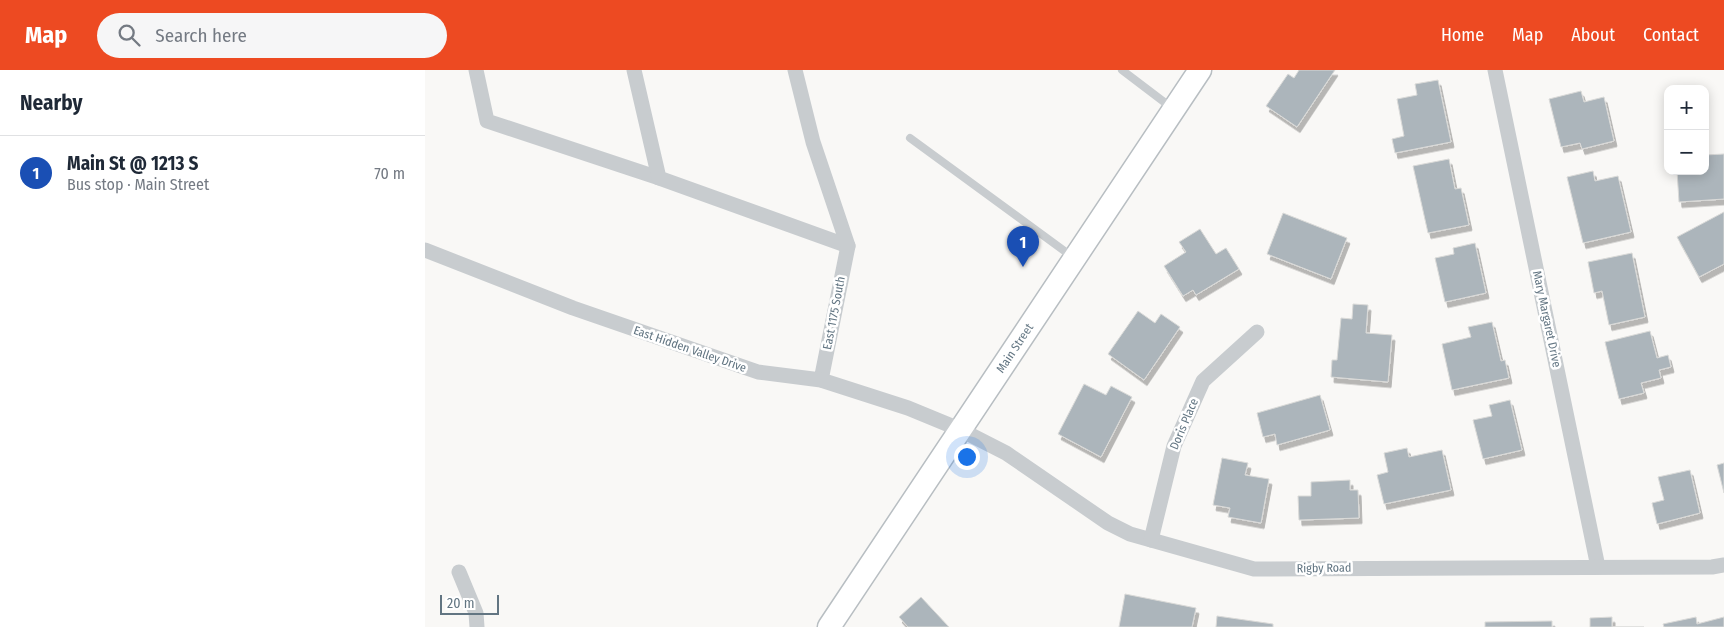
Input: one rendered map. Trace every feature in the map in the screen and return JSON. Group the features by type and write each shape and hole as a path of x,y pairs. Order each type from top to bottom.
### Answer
{"main road":[{"name":"Main Street","path":"829,627 959,429 1200,70"}],"street":[{"path":"476,70 487,121 659,178 848,246"},
{"path":"634,70 659,178"},
{"path":"795,70 813,142 848,246"},
{"name":"Mary Margaret Drive","path":"1495,70 1598,568"},
{"name":"East 1175 South","path":"821,380 848,246"},
{"name":"East Hidden Valley Drive","path":"425,250 573,308 758,372 821,380 908,408 959,429"},
{"name":"Doris Place","path":"1151,540 1173,446 1203,380 1257,332"},
{"name":"Rigby Road","path":"959,429 1006,453 1108,522 1130,534 1254,569 1712,568 1724,565"},
{"path":"459,572 476,613 477,627"}],"lane":[{"path":"1122,70 1173,109"},
{"path":"910,138 1074,258"}],"building":[{"path":"1299,70 1335,70 1297,127 1266,106 1288,74 1294,78"},
{"path":"1438,80 1451,142 1395,153 1392,139 1404,136 1397,99 1417,95 1415,84"},
{"path":"1581,91 1584,102 1604,97 1614,141 1582,149 1580,143 1561,147 1549,99"},
{"path":"1724,154 1724,199 1679,202 1677,175 1709,175 1709,155"},
{"path":"1449,159 1455,189 1461,188 1469,225 1428,233 1413,166"},
{"path":"1593,171 1595,181 1618,176 1631,232 1583,243 1567,177"},
{"path":"1724,212 1724,264 1699,277 1677,237"},
{"path":"1283,213 1347,238 1331,279 1267,254"},
{"path":"1200,229 1216,254 1226,248 1239,269 1196,295 1193,290 1183,296 1164,266 1186,252 1179,242"},
{"path":"1475,243 1486,293 1445,302 1435,258 1454,254 1453,248"},
{"path":"1632,253 1645,317 1609,325 1602,291 1594,293 1588,262"},
{"path":"1353,304 1368,305 1366,333 1392,335 1388,382 1331,377 1332,360 1337,360 1341,318 1352,319"},
{"path":"1138,311 1155,323 1161,314 1180,327 1144,380 1108,354"},
{"path":"1492,322 1501,361 1505,360 1509,378 1452,390 1442,344 1471,337 1468,327"},
{"path":"1650,331 1657,358 1668,355 1671,367 1659,370 1661,378 1641,383 1644,393 1619,399 1605,342"},
{"path":"1084,384 1106,395 1111,386 1132,397 1101,457 1058,434"},
{"path":"1320,395 1330,430 1277,445 1275,434 1263,437 1257,413"},
{"path":"1510,400 1522,450 1483,459 1473,420 1492,416 1489,405"},
{"path":"1407,448 1409,457 1442,450 1451,490 1384,504 1377,475 1388,472 1384,453"},
{"path":"1222,458 1248,463 1245,475 1269,479 1261,523 1228,517 1230,508 1213,505"},
{"path":"1724,463 1724,493 1717,465"},
{"path":"1690,470 1700,513 1657,524 1652,503 1664,500 1658,477"},
{"path":"1350,480 1350,490 1358,490 1359,518 1299,520 1298,496 1311,496 1311,482"},
{"path":"1125,594 1196,608 1192,627 1119,627"},
{"path":"921,597 949,627 908,627 899,617"},
{"path":"1217,616 1273,624 1273,627 1216,627"},
{"path":"1612,617 1612,627 1590,627 1590,618"},
{"path":"1696,617 1697,624 1724,617 1724,627 1664,627 1663,624"},
{"path":"1552,621 1552,627 1485,627 1485,622"}],"place":[{"name":"Main St @ 1213 S","path":"1023,267"}]}
